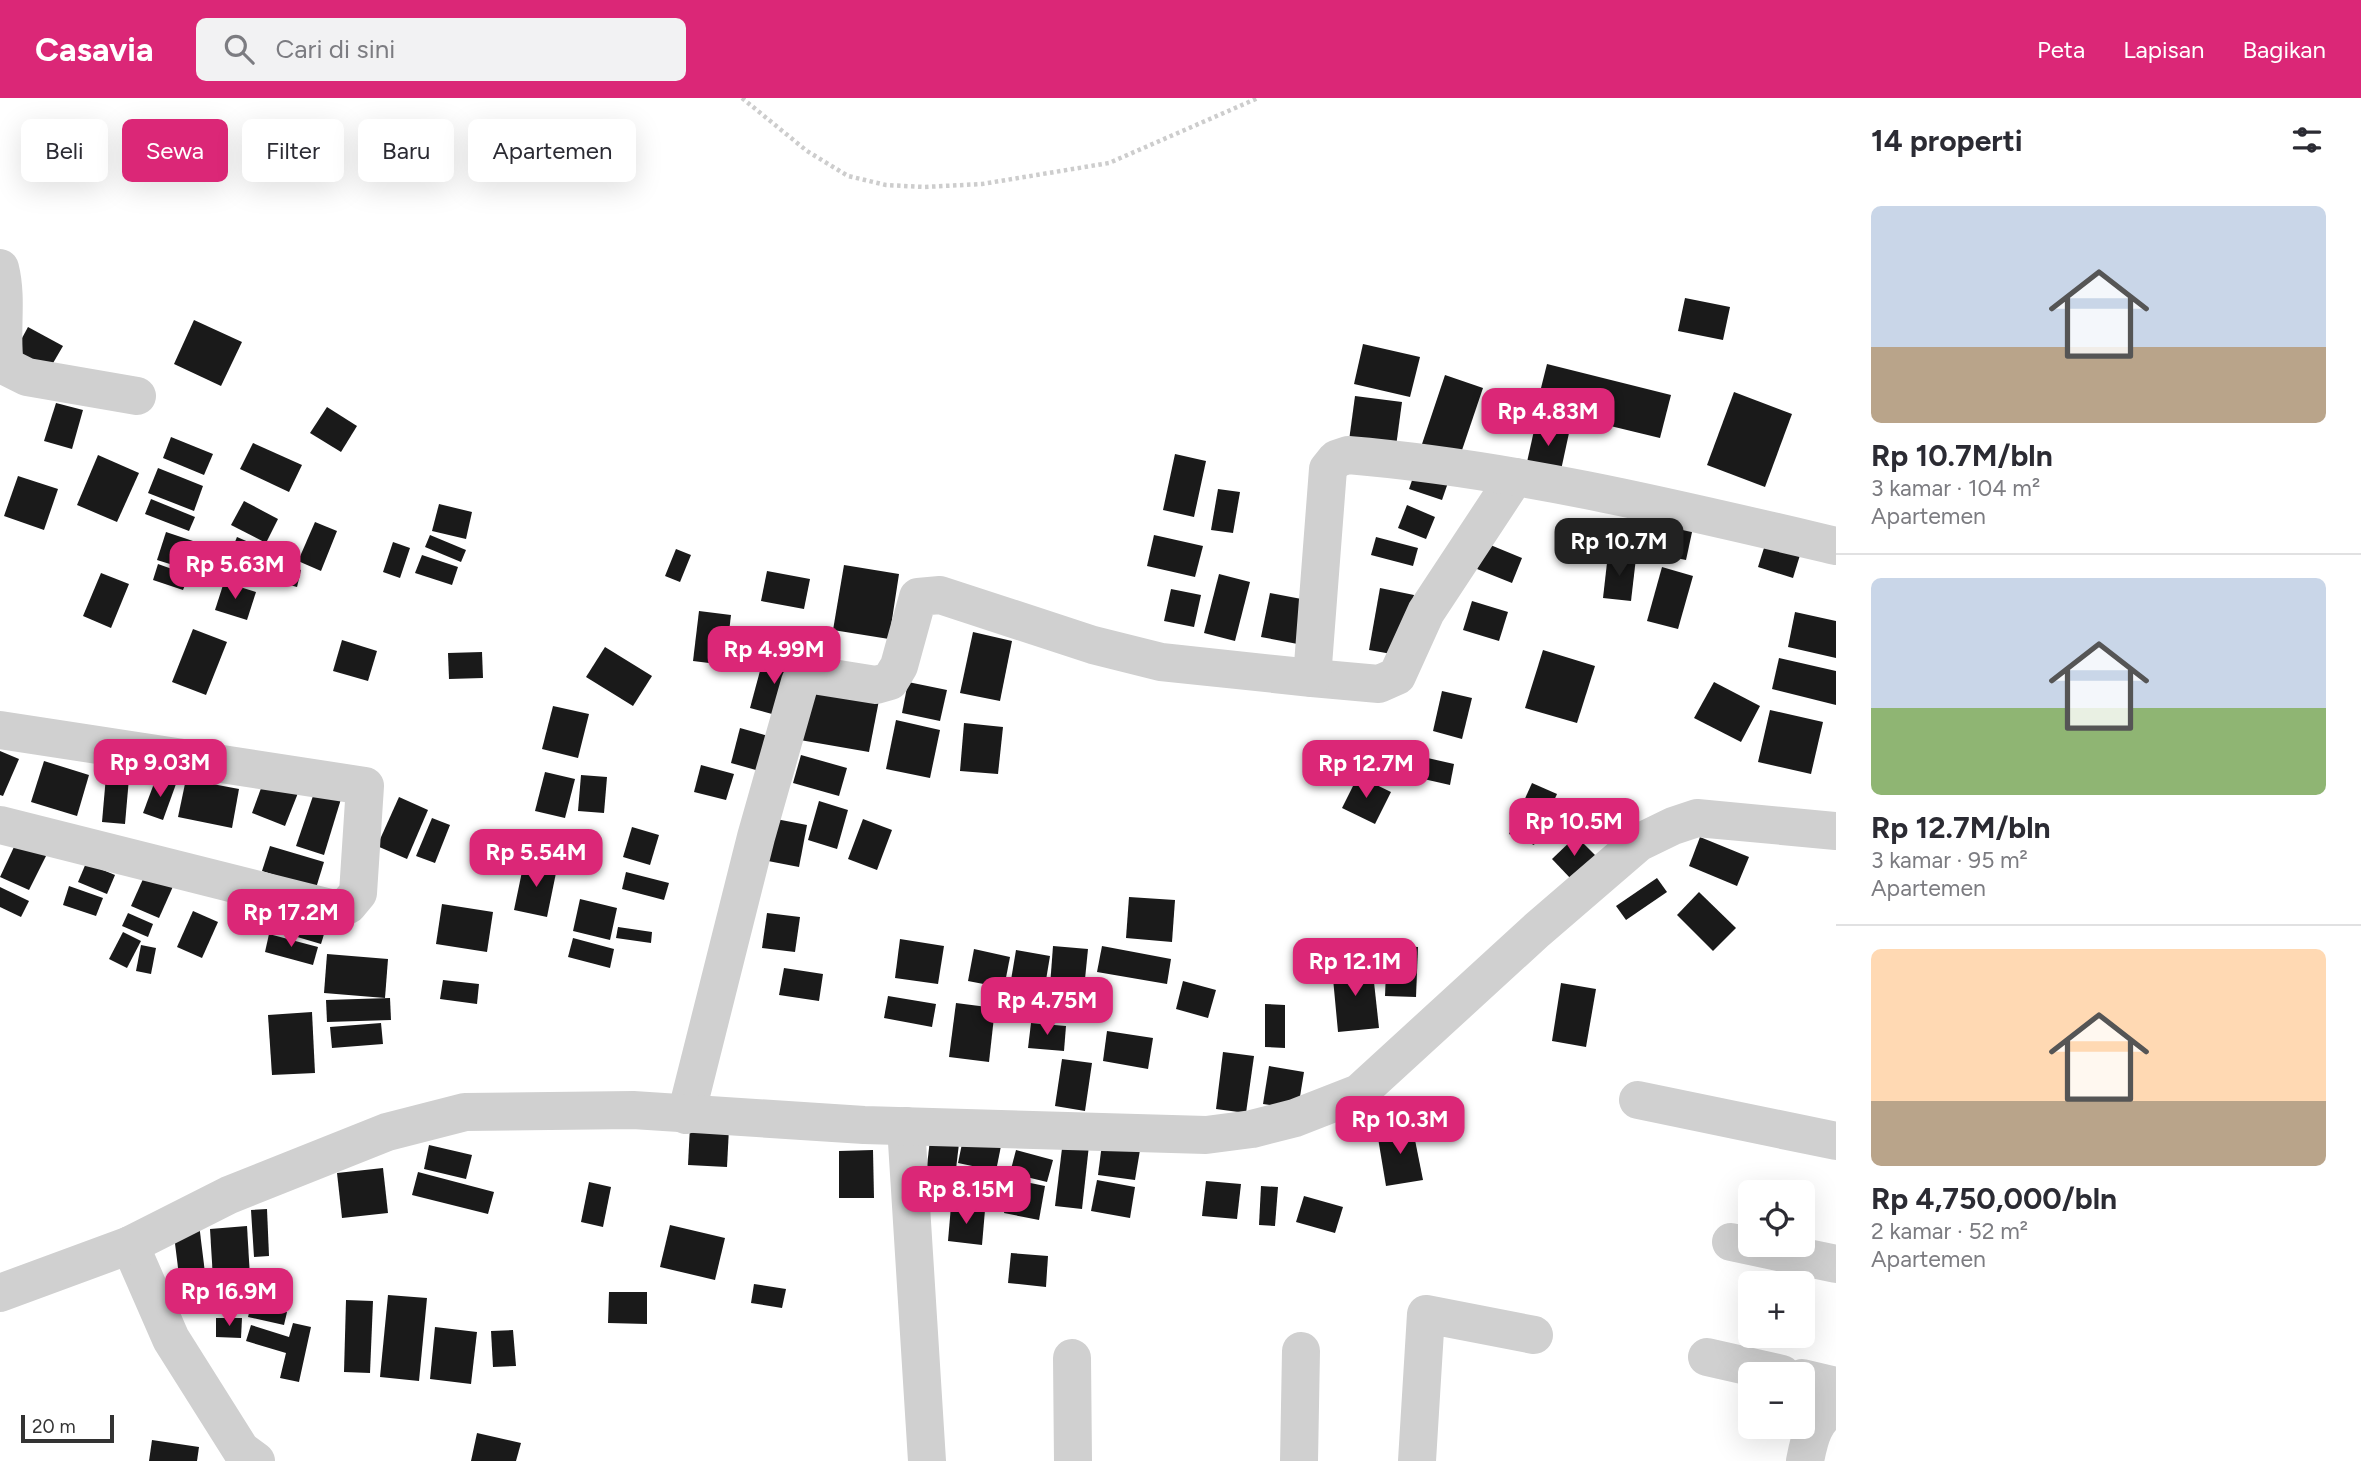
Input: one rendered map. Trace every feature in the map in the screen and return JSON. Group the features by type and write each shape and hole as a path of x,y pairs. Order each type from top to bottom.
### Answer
{"street":[{"path":"0,268 3,291 1,344 5,366 27,377 137,396"},
{"path":"1312,678 1320,546 1331,463 1348,455 1433,462 1515,477 1836,546"},
{"path":"686,1115 760,825 803,677 821,676 876,685 890,681 899,666 912,610 918,597 926,594 940,595 1093,645 1161,663 1379,684 1396,676 1426,612 1515,477"},
{"path":"0,730 365,786 358,893 348,905 338,910 0,825"},
{"path":"0,1293 130,1245 209,1204 387,1132 465,1112 561,1108 633,1110 906,1126 1206,1135 1252,1129 1295,1118 1359,1093 1537,930 1638,843 1697,818 1836,831"},
{"path":"1638,1100 1836,1141"},
{"path":"906,1126 927,1461"},
{"path":"1731,1242 1836,1264"},
{"path":"130,1245 171,1339 242,1450 256,1461"},
{"path":"1416,1461 1426,1314 1534,1335"},
{"path":"1299,1461 1301,1351"},
{"path":"1707,1357 1738,1364"},
{"path":"1072,1358 1073,1461"},
{"path":"1815,1381 1836,1385"},
{"path":"1805,1461 1819,1421 1836,1408"}],"path":[{"path":"743,98 807,152 848,176 886,184 924,187 982,184 1109,163 1258,98"}],"building":[{"path":"1685,298 1730,307 1723,340 1678,331"},
{"path":"194,320 242,342 221,386 174,364"},
{"path":"28,327 63,346 49,370 15,351"},
{"path":"1363,344 1420,357 1410,397 1354,384"},
{"path":"1547,364 1671,395 1660,438 1536,408"},
{"path":"1445,375 1483,388 1460,456 1422,444"},
{"path":"1734,392 1792,414 1765,487 1707,465"},
{"path":"1355,396 1402,402 1395,454 1348,448"},
{"path":"56,403 83,410 72,449 44,441"},
{"path":"327,407 357,426 341,452 310,433"},
{"path":"1535,426 1569,433 1561,470 1527,462"},
{"path":"171,437 213,454 204,475 163,458"},
{"path":"253,443 302,465 289,492 240,469"},
{"path":"1175,454 1206,461 1194,517 1163,510"},
{"path":"98,455 139,473 117,522 77,505"},
{"path":"1418,463 1451,474 1442,500 1409,489"},
{"path":"158,468 203,486 194,511 148,493"},
{"path":"18,476 58,489 44,530 4,516"},
{"path":"1218,489 1240,492 1233,533 1211,530"},
{"path":"151,499 195,517 189,531 145,514"},
{"path":"244,501 278,519 266,543 231,525"},
{"path":"439,504 472,512 466,539 432,531"},
{"path":"1407,505 1435,517 1426,539 1398,528"},
{"path":"1654,514 1694,523 1686,560 1646,552"},
{"path":"315,522 337,531 321,571 298,561"},
{"path":"166,532 211,547 202,574 157,560"},
{"path":"1769,532 1804,542 1793,578 1758,567"},
{"path":"430,535 466,550 461,562 425,547"},
{"path":"1154,535 1203,546 1195,577 1147,566"},
{"path":"237,537 272,552 262,576 227,561"},
{"path":"1376,537 1418,548 1413,566 1371,555"},
{"path":"393,542 410,548 400,578 383,572"},
{"path":"1488,544 1522,558 1512,583 1477,569"},
{"path":"676,549 691,555 680,582 665,576"},
{"path":"1608,554 1636,558 1631,601 1603,598"},
{"path":"422,555 458,567 452,585 415,573"},
{"path":"158,564 189,575 183,590 153,580"},
{"path":"279,565 301,570 297,587 275,581"},
{"path":"844,565 899,574 889,639 833,630"},
{"path":"1662,567 1693,576 1678,629 1647,621"},
{"path":"767,571 810,579 804,609 761,601"},
{"path":"101,573 129,584 111,628 83,616"},
{"path":"1219,574 1250,582 1235,641 1204,633"},
{"path":"224,582 256,592 247,620 215,610"},
{"path":"1380,588 1414,595 1403,656 1369,650"},
{"path":"1171,589 1201,595 1194,627 1164,621"},
{"path":"1270,593 1312,601 1303,645 1261,637"},
{"path":"1472,601 1508,612 1499,641 1463,630"},
{"path":"699,611 731,615 725,665 693,661"},
{"path":"1795,612 1836,621 1836,658 1788,647"},
{"path":"758,628 795,641 790,652 754,640"},
{"path":"193,629 227,642 206,695 172,682"},
{"path":"973,632 1012,641 1000,701 960,693"},
{"path":"342,640 377,651 368,681 333,671"},
{"path":"605,647 652,676 633,706 586,677"},
{"path":"1543,650 1595,666 1577,723 1525,708"},
{"path":"482,652 483,678 449,679 448,653"},
{"path":"764,656 797,664 783,717 750,708"},
{"path":"1779,658 1836,671 1836,705 1772,689"},
{"path":"908,682 947,690 940,721 902,713"},
{"path":"1714,682 1760,706 1741,742 1694,718"},
{"path":"810,683 880,695 869,752 800,740"},
{"path":"1442,691 1472,698 1462,739 1433,731"},
{"path":"553,706 589,714 578,758 542,749"},
{"path":"1770,710 1823,722 1811,774 1758,762"},
{"path":"896,720 940,730 930,778 886,769"},
{"path":"964,723 1003,727 998,774 960,771"},
{"path":"740,728 772,737 763,772 731,763"},
{"path":"0,751 19,759 3,796 0,795"},
{"path":"1410,754 1454,764 1450,785 1406,775"},
{"path":"801,755 847,768 839,796 793,783"},
{"path":"44,761 89,775 77,816 31,802"},
{"path":"701,765 734,774 726,800 694,792"},
{"path":"545,772 575,779 565,818 535,811"},
{"path":"581,775 607,777 604,813 578,811"},
{"path":"106,776 129,778 125,824 102,822"},
{"path":"1358,776 1391,792 1375,824 1342,808"},
{"path":"156,778 176,784 163,820 143,813"},
{"path":"186,779 239,789 232,828 178,817"},
{"path":"264,780 298,793 285,826 252,813"},
{"path":"1532,783 1557,794 1534,845 1509,834"},
{"path":"315,790 341,799 324,855 296,846"},
{"path":"399,797 428,810 407,859 377,846"},
{"path":"819,801 848,810 837,849 808,840"},
{"path":"432,818 450,825 435,863 416,856"},
{"path":"776,819 807,825 799,867 768,861"},
{"path":"863,819 892,830 877,870 848,859"},
{"path":"632,827 659,835 650,865 623,857"},
{"path":"20,834 50,848 29,890 0,877"},
{"path":"1576,836 1596,856 1572,880 1552,859"},
{"path":"1700,837 1749,857 1737,886 1689,866"},
{"path":"270,846 324,862 316,888 262,871"},
{"path":"524,862 557,868 547,917 514,910"},
{"path":"86,863 115,875 107,894 78,882"},
{"path":"147,870 175,882 159,918 131,906"},
{"path":"626,872 669,883 664,900 622,889"},
{"path":"1657,878 1667,892 1626,920 1616,906"},
{"path":"69,886 103,898 96,916 63,905"},
{"path":"0,887 29,901 21,917 0,907"},
{"path":"1699,892 1736,928 1713,951 1677,915"},
{"path":"1129,897 1175,900 1172,942 1126,938"},
{"path":"580,899 617,908 610,940 573,931"},
{"path":"442,904 493,912 487,952 436,944"},
{"path":"285,905 329,918 321,944 277,931"},
{"path":"193,911 218,922 202,958 177,947"},
{"path":"128,913 153,924 148,937 122,926"},
{"path":"767,913 800,917 795,952 762,948"},
{"path":"618,927 652,932 651,943 616,938"},
{"path":"123,932 141,941 127,968 109,959"},
{"path":"269,934 318,947 313,965 265,952"},
{"path":"573,938 614,949 610,968 568,957"},
{"path":"900,939 944,946 938,984 895,978"},
{"path":"141,945 156,948 151,974 136,971"},
{"path":"1387,945 1418,947 1416,997 1385,996"},
{"path":"1053,946 1088,949 1084,989 1050,986"},
{"path":"1102,946 1171,959 1167,984 1097,972"},
{"path":"974,949 1010,957 1004,988 968,981"},
{"path":"1016,950 1050,956 1041,1010 1007,1004"},
{"path":"327,954 388,959 385,998 324,993"},
{"path":"1372,964 1379,1028 1338,1032 1332,968"},
{"path":"784,968 823,974 819,1001 779,995"},
{"path":"443,980 479,984 477,1004 440,999"},
{"path":"1183,981 1216,990 1208,1018 1176,1009"},
{"path":"1561,983 1596,989 1586,1047 1552,1041"},
{"path":"888,996 936,1004 932,1027 884,1018"},
{"path":"390,998 391,1020 327,1022 326,1000"},
{"path":"956,1003 995,1008 989,1062 949,1057"},
{"path":"1265,1004 1285,1005 1285,1048 1265,1047"},
{"path":"312,1012 315,1073 272,1075 268,1015"},
{"path":"381,1023 383,1044 332,1048 330,1027"},
{"path":"1031,1023 1066,1026 1064,1051 1028,1048"},
{"path":"1107,1031 1153,1038 1148,1069 1103,1061"},
{"path":"1223,1052 1254,1056 1246,1113 1216,1109"},
{"path":"1062,1059 1092,1063 1085,1111 1055,1106"},
{"path":"1269,1066 1304,1072 1298,1109 1263,1104"},
{"path":"1412,1125 1423,1180 1386,1186 1377,1132"},
{"path":"690,1126 729,1128 727,1167 688,1165"},
{"path":"931,1131 960,1135 954,1186 925,1183"},
{"path":"1064,1132 1090,1136 1082,1209 1055,1206"},
{"path":"964,1134 1002,1141 996,1171 958,1163"},
{"path":"1102,1144 1140,1150 1135,1180 1098,1175"},
{"path":"429,1145 472,1155 466,1179 424,1169"},
{"path":"873,1150 874,1198 839,1198 839,1151"},
{"path":"1016,1150 1053,1160 1047,1182 1010,1173"},
{"path":"383,1168 388,1213 342,1218 337,1173"},
{"path":"418,1172 494,1192 488,1214 412,1195"},
{"path":"1011,1179 1045,1186 1039,1220 1004,1213"},
{"path":"1097,1180 1135,1187 1130,1218 1091,1211"},
{"path":"1206,1181 1241,1184 1237,1219 1202,1216"},
{"path":"589,1182 611,1187 603,1227 581,1222"},
{"path":"1261,1186 1278,1187 1275,1226 1259,1225"},
{"path":"1304,1196 1343,1207 1335,1233 1296,1222"},
{"path":"951,1206 985,1210 982,1245 948,1241"},
{"path":"267,1209 269,1256 254,1257 251,1210"},
{"path":"199,1224 206,1281 180,1284 173,1227"},
{"path":"670,1225 725,1238 715,1280 660,1267"},
{"path":"247,1226 250,1277 213,1279 210,1229"},
{"path":"1011,1253 1048,1256 1046,1287 1008,1283"},
{"path":"754,1284 786,1289 782,1308 751,1303"},
{"path":"609,1292 647,1292 647,1324 608,1323"},
{"path":"388,1295 427,1298 419,1381 380,1377"},
{"path":"346,1300 373,1301 370,1373 344,1372"},
{"path":"251,1305 287,1312 284,1325 248,1317"},
{"path":"216,1318 242,1318 241,1338 216,1337"},
{"path":"293,1323 311,1327 299,1382 280,1378 286,1353 246,1341 251,1325 289,1337"},
{"path":"435,1327 477,1332 471,1384 430,1379"},
{"path":"513,1330 516,1366 493,1367 491,1331"},
{"path":"477,1433 521,1443 516,1461 471,1461"},
{"path":"152,1440 199,1447 197,1461 149,1461"}]}
